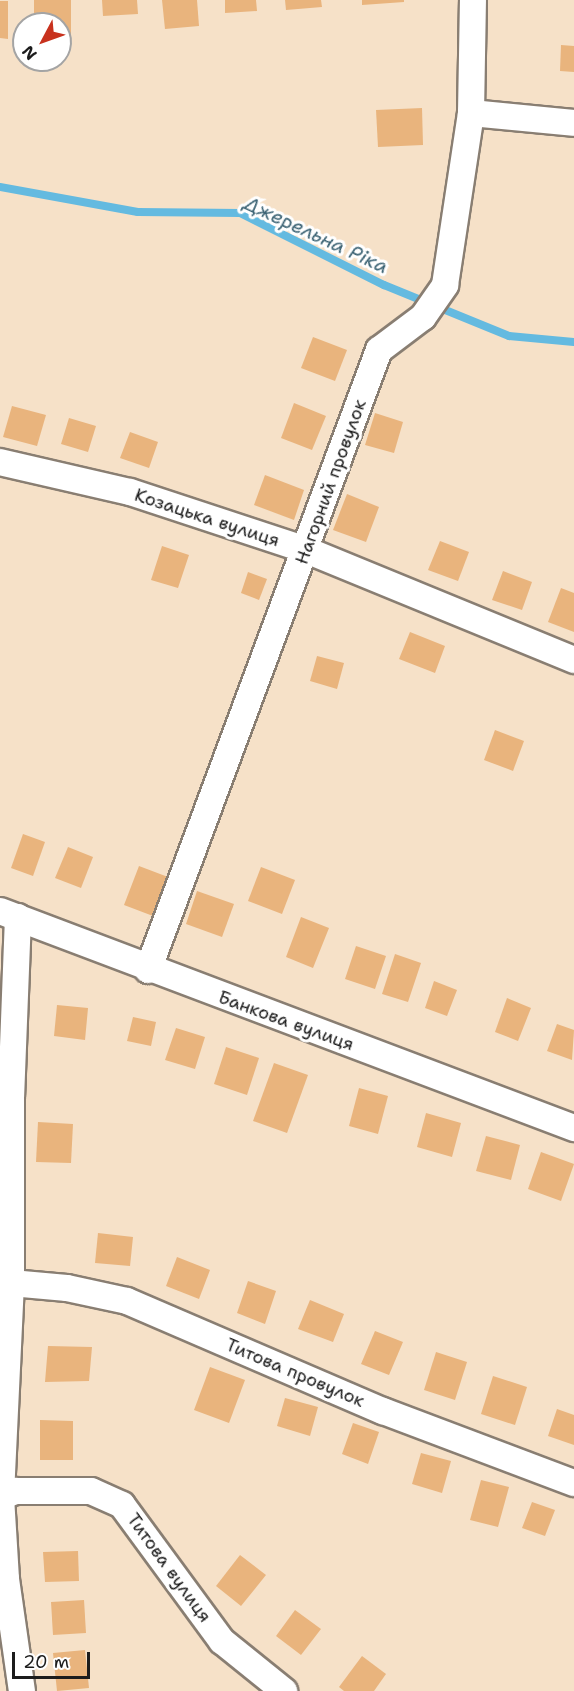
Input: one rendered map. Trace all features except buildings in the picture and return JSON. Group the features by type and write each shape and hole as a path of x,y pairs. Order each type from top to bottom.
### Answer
{"street":[{"name":"Нагорний провулок","path":"148,970 379,350 423,317 445,285 471,113 473,0"},
{"path":"471,113 574,123"},
{"name":"Козацька вулиця","path":"0,462 130,492 306,550 574,660"},
{"path":"9,914 5,1098 11,1283 1,1497 6,1579 22,1691"},
{"name":"Банкова вулиця","path":"9,914 148,970 574,1128"},
{"name":"Титова провулок","path":"11,1283 67,1288 127,1301 383,1411 574,1483"},
{"name":"Титова вулиця","path":"1,1497 16,1491 91,1491 122,1505 222,1641 284,1691"}],"waterway":[{"name":"Джерельна Ріка","path":"0,187 138,212 240,213 384,285 509,336 574,342"}]}
